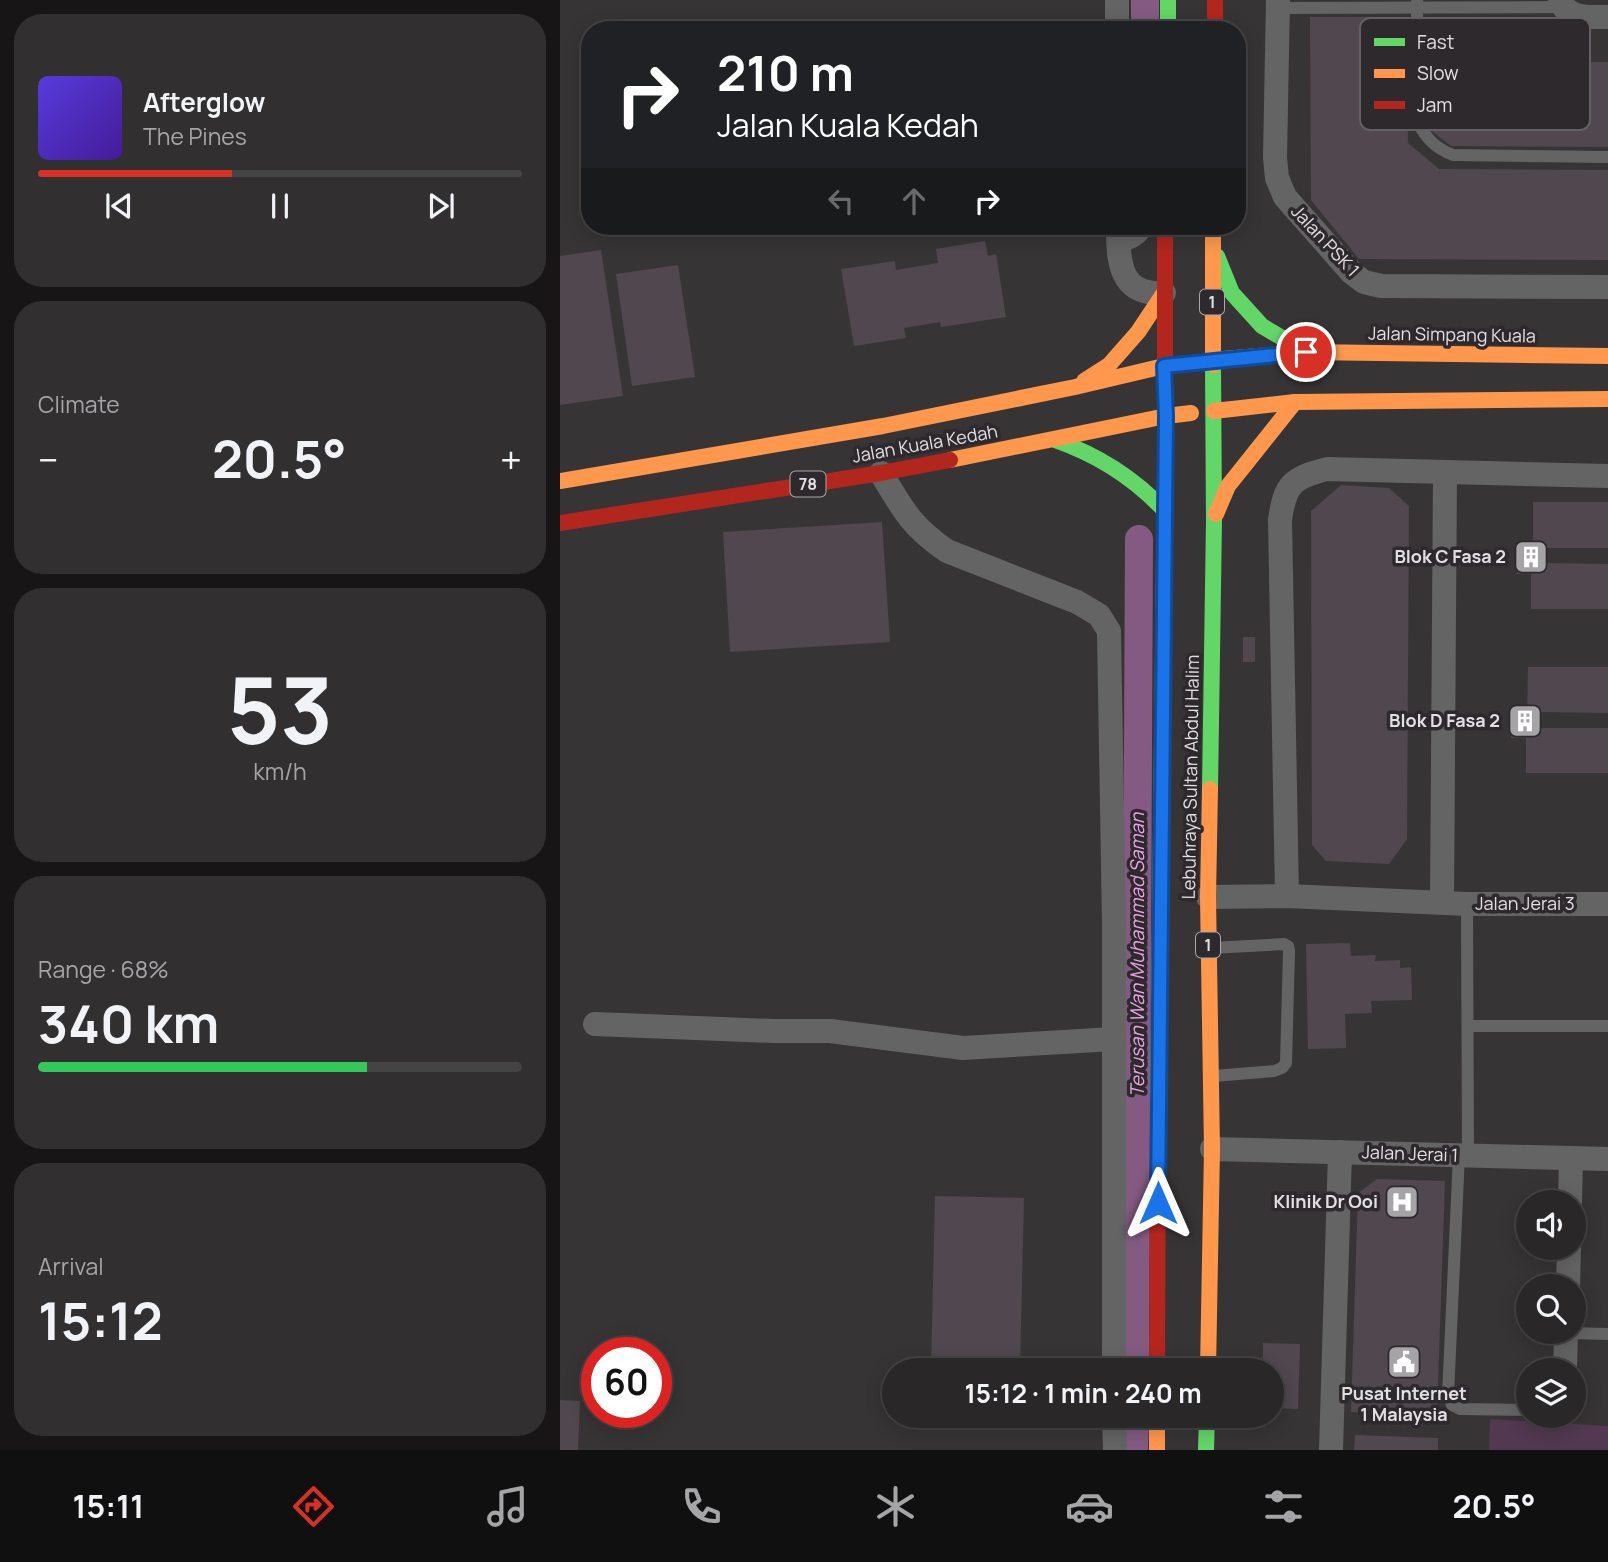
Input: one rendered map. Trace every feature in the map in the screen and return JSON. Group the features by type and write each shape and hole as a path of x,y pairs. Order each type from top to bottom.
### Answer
{"main road":[{"path":"1168,0 1168,21"},
{"path":"1215,0 1215,21"},
{"name":"Lebuhraya Sultan Abdul Halim","path":"1157,1358 1166,416 1165,235"},
{"name":"Lebuhraya Sultan Abdul Halim","path":"1208,1358 1212,1149 1208,897 1214,520 1213,235"},
{"path":"1213,244 1232,293 1262,326 1306,352"},
{"path":"1075,387 1109,365 1138,332 1164,293"},
{"name":"Jalan Simpang Kuala","path":"1212,360 1306,352 1608,356"},
{"name":"Jalan Kuala Kedah","path":"560,481 883,426 1164,366 1212,360"},
{"path":"1214,411 1295,402 1608,399"},
{"path":"1214,520 1228,486 1295,402"},
{"name":"Jalan Kuala Kedah","path":"560,523 881,473 1166,416 1214,411"},
{"path":"1055,440 1081,448 1127,473 1164,510"},
{"path":"1157,1428 1157,1450"},
{"path":"1206,1450 1207,1428"}],"street":[{"path":"1117,0 1118,21"},
{"path":"1561,3 1569,13 1608,17"},
{"name":"Jalan PSK 1","path":"1278,4 1275,158 1278,178 1285,197 1352,273 1364,282 1381,286 1608,288"},
{"path":"1118,236 1118,257 1129,281 1153,294 1164,293"},
{"path":"1287,897 1280,520 1283,499 1294,481 1305,474 1327,470 1608,476"},
{"path":"1445,472 1455,903"},
{"path":"881,473 917,529 947,551 1077,602 1099,615 1109,631 1114,912 1114,1358"},
{"name":"Jalan Jerai 3","path":"1208,897 1608,904"},
{"path":"596,1024 830,1031 962,1048 1114,1039"},
{"name":"Jalan Jerai 1","path":"1212,1149 1608,1159"},
{"path":"1331,1450 1340,1152"},
{"path":"1570,1190 1571,1158"},
{"path":"1114,1428 1115,1450"}],"lane":[{"path":"1278,4 1561,3"},
{"path":"1422,130 1438,149 1454,155 1608,157"},
{"path":"1118,236 1133,243 1142,235"},
{"path":"1455,903 1468,1026 1448,1395 1452,1405 1460,1409 1516,1410"},
{"path":"1208,948 1284,944 1289,951 1286,1063 1274,1071 1210,1076"},
{"path":"1468,1026 1608,1026"},
{"path":"1586,1333 1608,1334"}],"shaded area":[{"path":"1490,1419 1516,1421 1516,1428 1608,1426 1608,1450 1489,1450"}],"building":[{"path":"1310,17 1407,17 1360,18 1360,130 1408,130 1408,143 1439,169 1608,170 1608,260 1359,259 1311,200"},
{"path":"1590,62 1608,62 1608,147 1451,146 1430,130 1590,130"},
{"path":"985,241 988,256 996,254 1006,317 941,327 940,322 904,328 906,338 854,346 841,269 895,261 896,270 938,263 936,249"},
{"path":"601,250 623,396 560,405 560,256"},
{"path":"678,265 695,377 632,386 616,274"},
{"path":"1341,485 1389,488 1409,506 1407,839 1389,864 1326,861 1312,845 1311,511"},
{"name":"Blok C Fasa 2","path":"1533,502 1608,502 1608,548 1545,548 1545,563 1608,564 1608,609 1531,609 1531,574 1517,574 1516,550 1533,550"},
{"path":"882,522 890,642 730,652 723,532"},
{"path":"1243,637 1255,637 1255,662 1243,662"},
{"name":"Blok D Fasa 2","path":"1528,667 1608,667 1608,713 1540,712 1540,728 1608,728 1608,773 1526,773 1526,738 1511,738 1511,715 1527,715"},
{"path":"1350,943 1351,956 1376,955 1375,961 1400,960 1400,968 1411,967 1412,1000 1371,1001 1372,1013 1345,1014 1346,1048 1308,1049 1306,944"},
{"path":"1377,1179 1445,1181 1437,1415 1351,1412 1358,1193"},
{"path":"935,1196 1024,1198 1020,1358 931,1358"},
{"path":"1263,1343 1300,1344 1298,1409 1284,1408 1284,1358 1263,1358"},
{"path":"560,1400 580,1401 578,1450 560,1450"},
{"path":"1355,1435 1438,1438 1438,1450 1354,1450"}],"waterway":[{"name":"Terusan Wan Muhammad Saman","path":"1145,0 1145,17"},
{"name":"Terusan Wan Muhammad Saman","path":"1135,1358 1139,539"},
{"name":"Terusan Wan Muhammad Saman","path":"1134,1450 1135,1428"}],"traffic: fast":[{"path":"1168,0 1168,21"},
{"path":"1217,256 1232,293 1262,326 1306,352"},
{"path":"1210,789 1213,365"},
{"path":"1055,440 1114,468 1140,487 1164,510"},
{"path":"1158,1102 1165,470"},
{"path":"1206,1450 1207,1428"}],"traffic: slow":[{"path":"1213,235 1213,365"},
{"path":"1084,381 1109,365 1138,332 1164,293"},
{"path":"1212,360 1306,352 1608,356"},
{"path":"560,481 883,426 1164,366 1189,363"},
{"path":"1214,411 1295,402 1608,399"},
{"path":"1216,514 1228,486 1295,402"},
{"path":"950,460 1191,413"},
{"path":"1208,1358 1212,1149 1208,897 1210,789"},
{"path":"1157,1428 1157,1450"}],"traffic: jam":[{"path":"1215,0 1215,21"},
{"path":"1165,235 1165,470"},
{"path":"560,523 950,460"},
{"path":"1157,1358 1158,1102"}],"place":[{"name":"Blok C Fasa 2","path":"1531,557"},
{"name":"Blok D Fasa 2","path":"1525,721"},
{"name":"Klinik Dr Ooi","path":"1402,1202"},
{"name":"Pusat Internet 1 Malaysia","path":"1404,1362"}],"route":[{"path":"1158,1203 1159,897 1166,416 1164,366 1306,352"}]}
